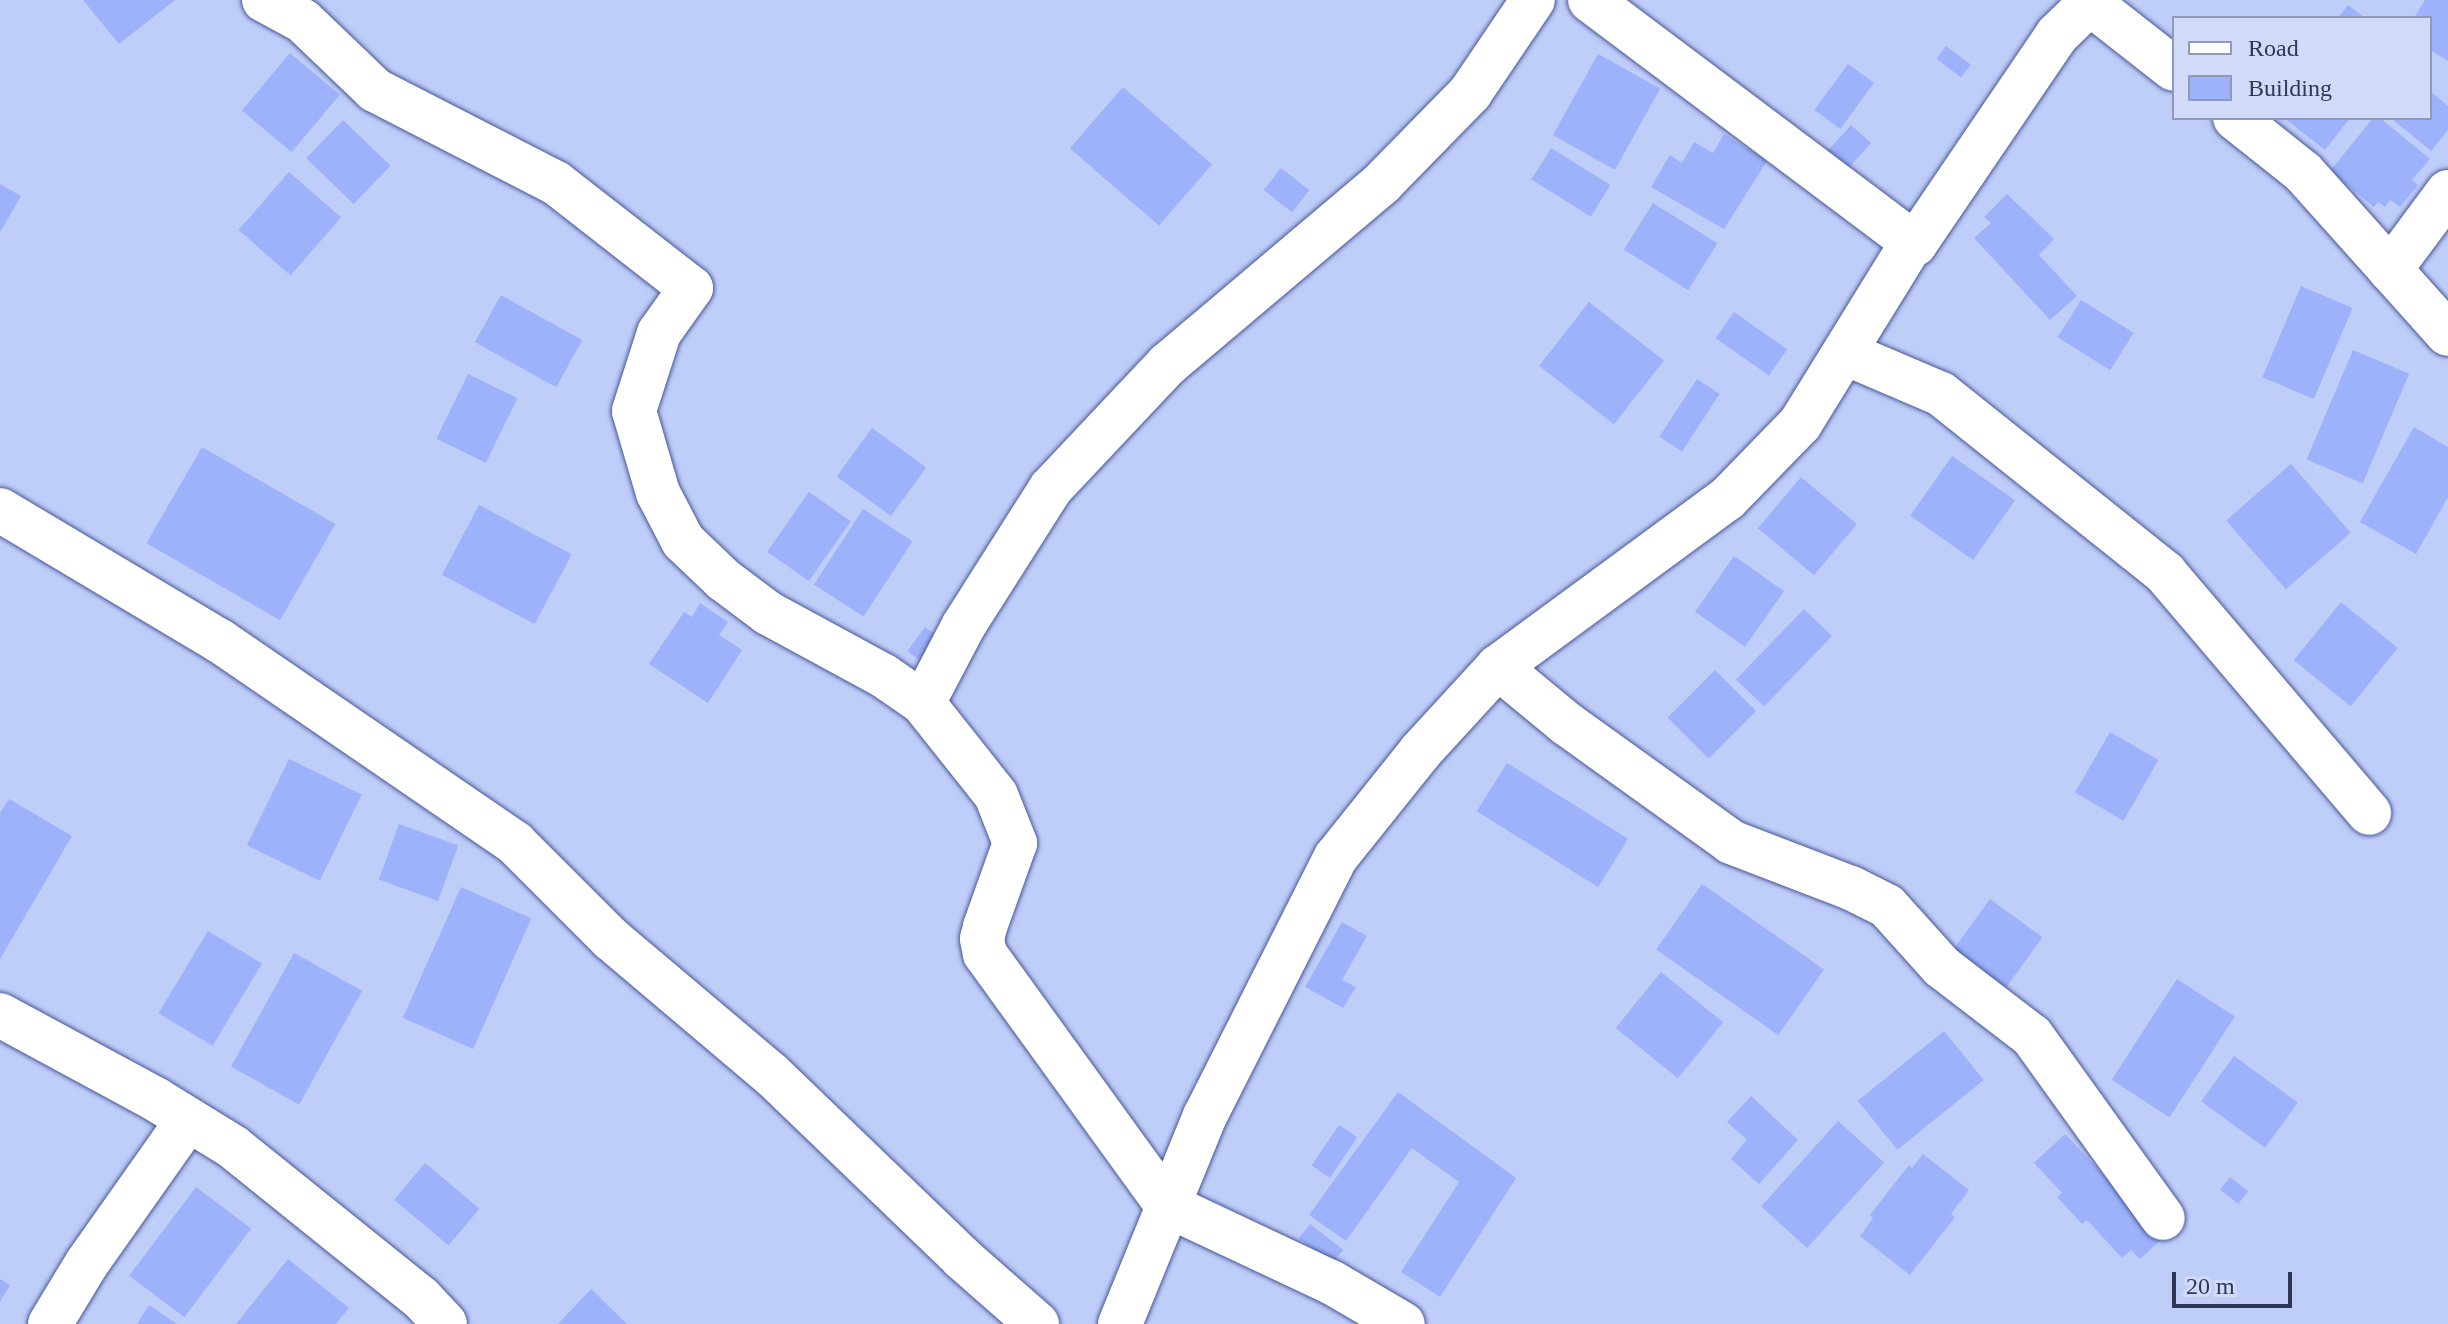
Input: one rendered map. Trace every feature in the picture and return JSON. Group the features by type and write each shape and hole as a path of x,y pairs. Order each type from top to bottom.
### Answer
{"street":[{"path":"264,0 303,21 375,90 556,183 691,288 659,333 634,411 658,493 683,541 724,580 768,613 884,676 923,703 996,795 1015,843 985,927 982,939 985,954 1167,1205 1331,1282 1403,1324"},
{"path":"923,703 964,625 1051,488 1168,364 1382,183 1470,93 1533,0"},
{"path":"1590,0 1915,244"},
{"path":"1120,1324 1205,1116 1336,857 1420,752 1498,667 1727,499 1800,424 1912,243 1915,244 2057,35 2092,2 2172,67"},
{"path":"2238,120 2303,172 2448,334"},
{"path":"2390,270 2448,192"},
{"path":"1845,353 1941,394 2165,573 2369,813"},
{"path":"0,510 220,641 515,843 611,939 771,1074 962,1258 1037,1324"},
{"path":"1498,667 1567,724 1731,842 1851,888 1887,906 1942,967 2032,1036 2163,1218"},
{"path":"0,1015 233,1147 421,1298 445,1324"},
{"path":"50,1324 87,1263 188,1120"}],"building":[{"path":"83,0 175,0 119,44"},
{"path":"2425,0 2448,0 2448,61 2432,51 2432,16 2415,16"},
{"path":"2348,5 2362,16 2340,16"},
{"path":"1946,46 1971,65 1961,77 1936,59"},
{"path":"290,53 340,95 292,152 242,110"},
{"path":"1598,54 1660,88 1615,170 1553,135"},
{"path":"1848,64 1874,83 1840,129 1814,110"},
{"path":"1123,87 1212,164 1159,226 1070,148"},
{"path":"2432,93 2448,106 2448,130 2431,151 2393,120 2432,120"},
{"path":"343,120 390,166 354,204 306,158"},
{"path":"2287,120 2348,120 2325,150"},
{"path":"2371,120 2382,120 2430,159 2412,180 2418,185 2400,207 2390,200 2385,207 2378,202 2374,207 2330,171"},
{"path":"1851,125 1871,143 1848,168 1828,150"},
{"path":"1724,134 1767,161 1724,229 1651,187 1670,155 1682,163 1694,142 1713,153"},
{"path":"1551,148 1610,185 1591,216 1531,179"},
{"path":"1281,168 1309,190 1292,212 1264,190"},
{"path":"289,172 341,217 291,275 238,230"},
{"path":"0,184 21,196 0,232"},
{"path":"2007,194 2054,239 2039,255 2077,296 2050,320 1974,238 1991,223 1984,217"},
{"path":"1653,203 1717,243 1688,290 1624,250"},
{"path":"2301,286 2353,308 2314,399 2262,377"},
{"path":"501,295 582,340 556,387 475,342"},
{"path":"2081,300 2134,333 2110,370 2058,337"},
{"path":"1589,302 1664,360 1614,424 1539,366"},
{"path":"1734,312 1787,349 1769,375 1716,338"},
{"path":"2353,350 2409,374 2363,483 2307,460"},
{"path":"468,374 517,398 486,463 436,439"},
{"path":"1697,379 1720,394 1682,452 1659,437"},
{"path":"2414,427 2448,447 2448,497 2416,554 2360,522"},
{"path":"872,428 926,467 891,516 837,477"},
{"path":"202,447 335,524 280,620 147,543"},
{"path":"1952,456 2015,500 1973,560 1910,516"},
{"path":"2291,464 2351,533 2286,589 2226,520"},
{"path":"1801,477 1857,524 1814,575 1758,528"},
{"path":"809,492 851,521 809,581 767,552"},
{"path":"479,505 572,554 535,624 442,575"},
{"path":"863,509 912,541 863,617 814,584"},
{"path":"1734,556 1784,591 1745,647 1695,612"},
{"path":"2341,602 2398,648 2351,706 2294,660"},
{"path":"700,603 728,622 719,635 742,650 708,703 649,664 684,612 692,617"},
{"path":"1804,609 1832,636 1764,707 1736,679"},
{"path":"925,627 940,638 923,662 907,651"},
{"path":"1715,670 1756,711 1709,758 1668,717"},
{"path":"2110,732 2158,760 2123,821 2075,793"},
{"path":"289,759 362,795 320,881 247,845"},
{"path":"1507,763 1628,839 1598,887 1477,811"},
{"path":"9,799 72,836 0,959 0,813"},
{"path":"399,824 458,846 438,901 379,879"},
{"path":"1702,884 1824,969 1778,1035 1656,950"},
{"path":"461,887 531,918 473,1049 403,1018"},
{"path":"1990,899 2043,937 2001,994 1949,956"},
{"path":"1342,922 1367,936 1342,980 1356,987 1343,1008 1305,987"},
{"path":"208,931 262,963 213,1046 159,1013"},
{"path":"294,953 362,991 299,1105 231,1067"},
{"path":"1661,972 1723,1022 1678,1078 1616,1028"},
{"path":"2177,979 2235,1017 2170,1117 2112,1080"},
{"path":"1944,1031 1984,1080 1897,1150 1858,1101"},
{"path":"2234,1056 2298,1102 2265,1148 2201,1101"},
{"path":"1398,1092 1516,1178 1440,1297 1401,1272 1459,1182 1412,1148 1346,1241 1309,1215"},
{"path":"1751,1096 1798,1140 1759,1184 1731,1159 1747,1140 1727,1122"},
{"path":"1838,1121 1884,1162 1807,1248 1761,1206"},
{"path":"1339,1125 1357,1137 1330,1178 1312,1166"},
{"path":"2065,1134 2163,1238 2140,1259 2131,1250 2122,1258 2087,1220 2082,1224 2057,1197 2062,1193 2034,1163"},
{"path":"1923,1154 1969,1190 1951,1214 1955,1217 1910,1275 1860,1236 1873,1218 1870,1215 1909,1165 1912,1168"},
{"path":"425,1163 479,1209 449,1245 394,1200"},
{"path":"2230,1177 2248,1191 2238,1204 2220,1190"},
{"path":"196,1187 251,1229 184,1317 129,1276"},
{"path":"1310,1224 1343,1250 1332,1264 1299,1238"},
{"path":"288,1259 349,1308 336,1324 236,1324"},
{"path":"0,1279 10,1285 0,1302"},
{"path":"591,1289 627,1324 558,1324"},
{"path":"149,1305 177,1324 137,1324"}]}
